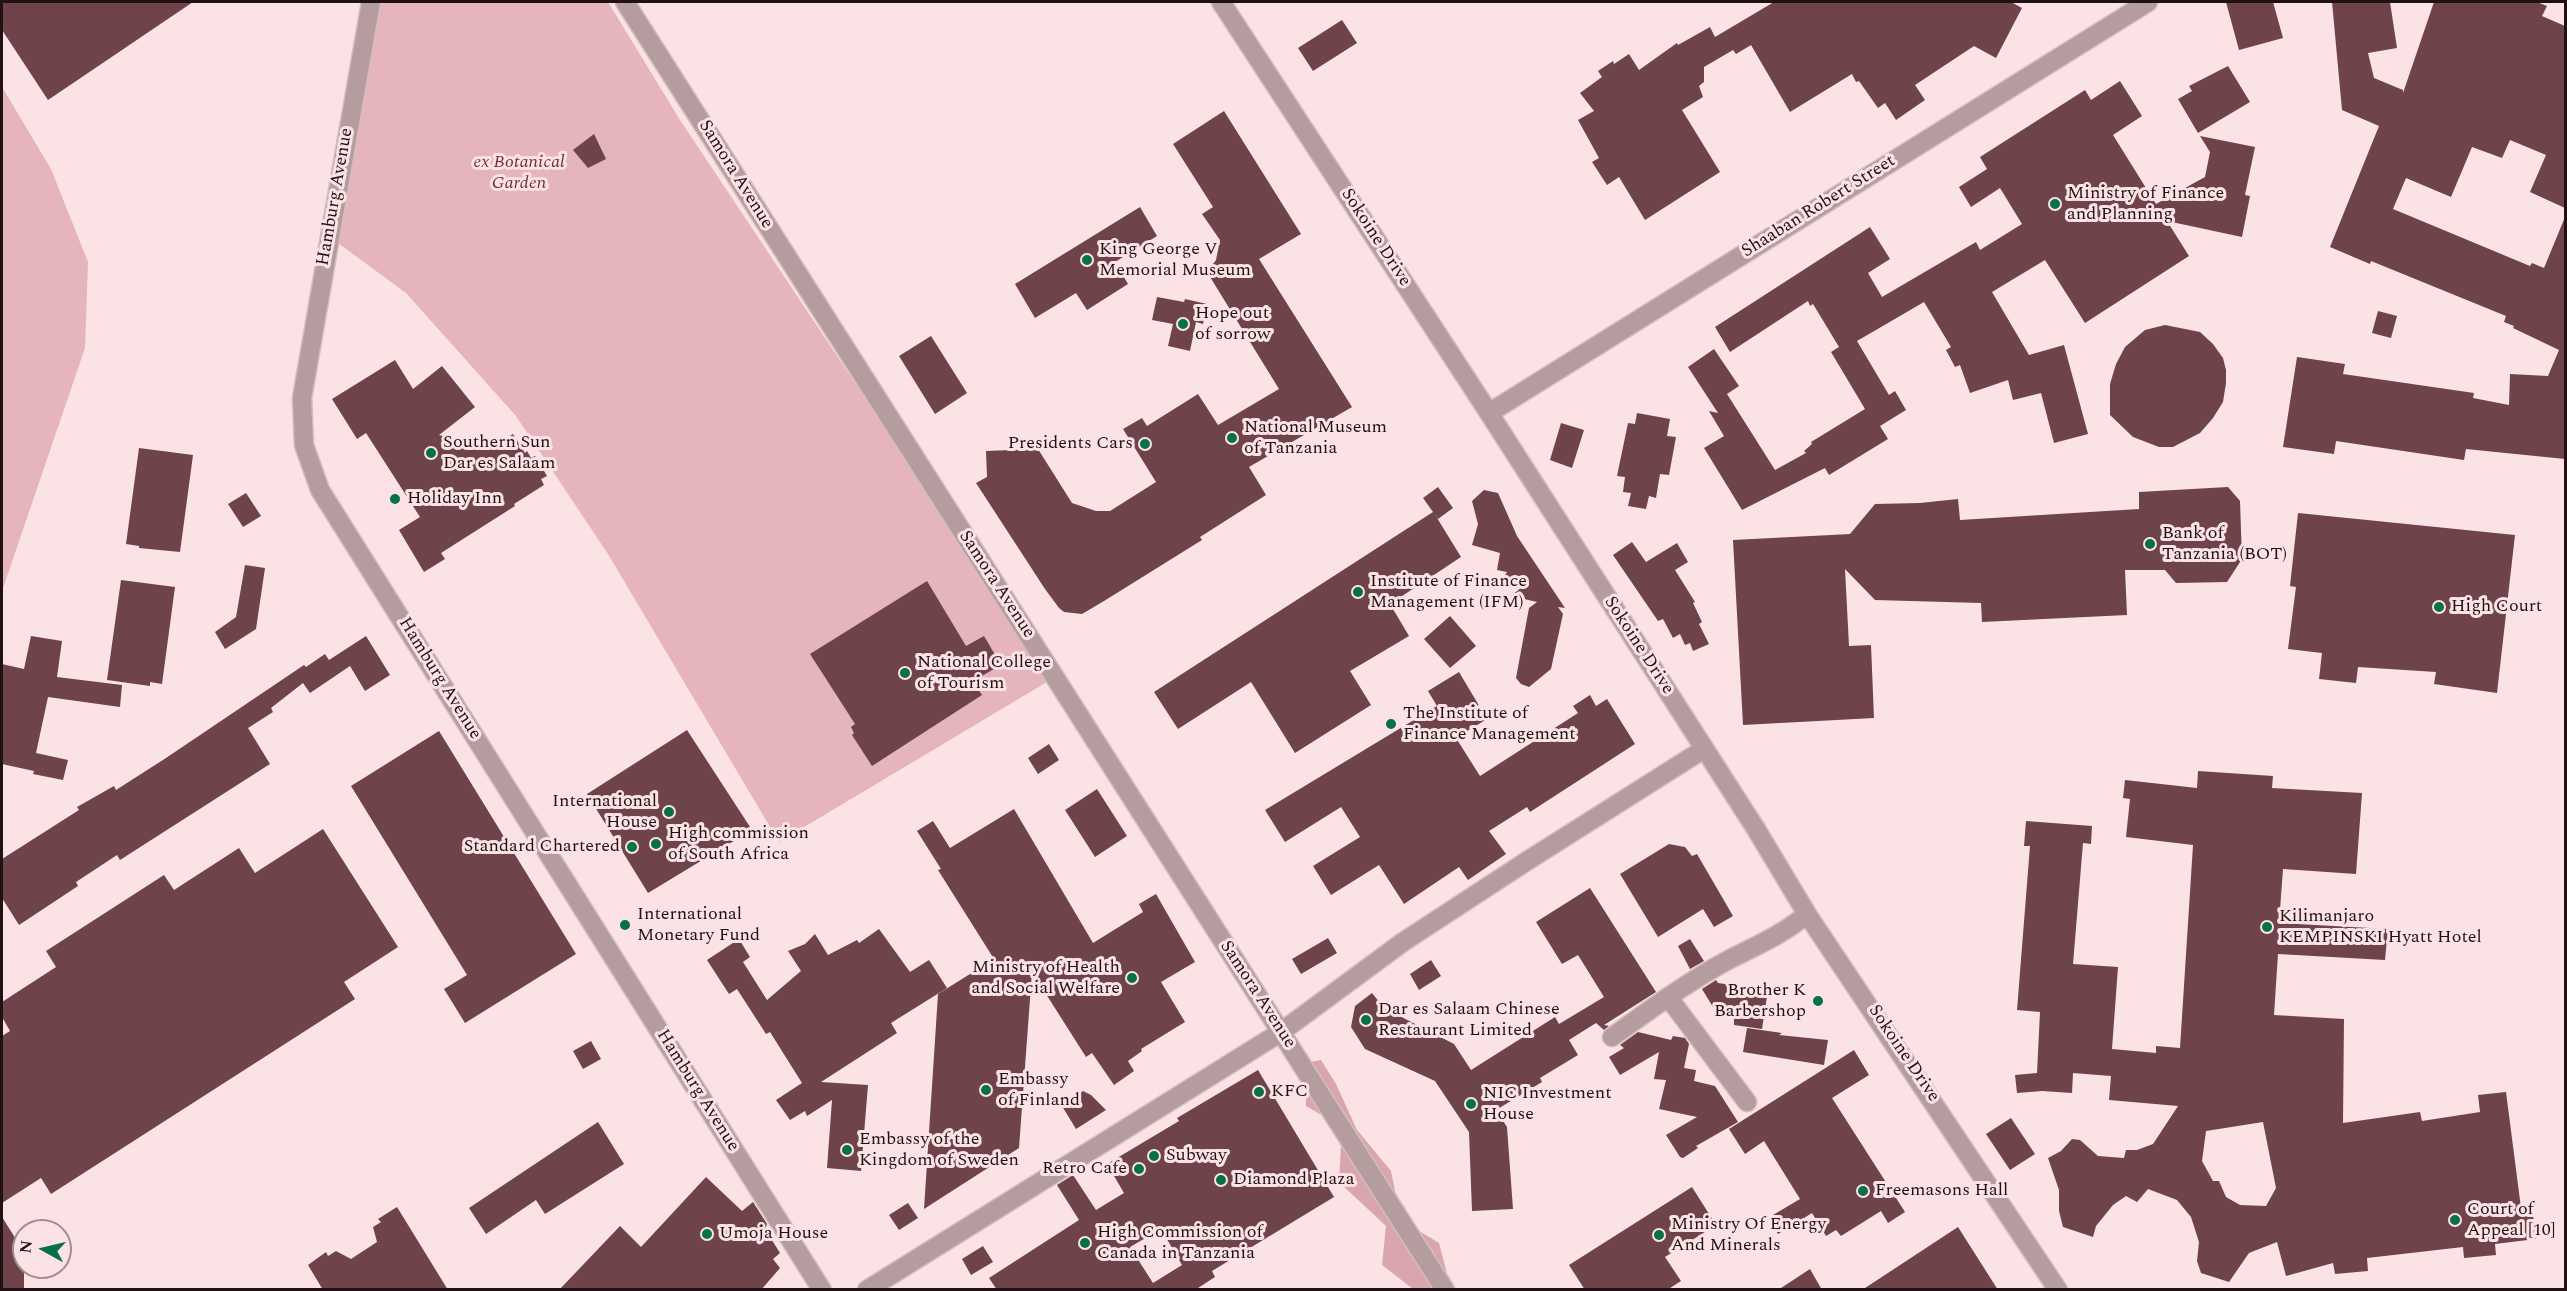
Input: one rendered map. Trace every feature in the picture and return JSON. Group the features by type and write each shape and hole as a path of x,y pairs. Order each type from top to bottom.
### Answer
{"street":[{"name":"Hamburg Avenue","path":"371,2 302,398 304,445 320,490 822,1290"},
{"name":"Samora Avenue","path":"625,2 1445,1290"},
{"name":"Sokoine Drive","path":"1221,2 1489,413 1808,914 2058,1290"},
{"name":"Shaaban Robert Street","path":"1489,413 2148,2"},
{"path":"867,1290 1281,1032 1403,942 1704,749"},
{"path":"1612,1037 1668,997 1808,914"},
{"path":"1668,997 1747,1102"}],"green space":[{"name":"ex Botanical Garden","path":"380,2 608,2 680,120 1052,679 779,842 608,554 516,416 406,293 338,243"},
{"path":"2,87 51,169 88,262 85,348 2,591"}],"shaded area":[{"path":"1321,1060 1336,1084 1357,1130 1391,1171 1401,1220 1439,1243 1451,1289 1413,1289 1382,1265 1386,1226 1339,1182 1342,1127 1306,1106 1305,1063"}],"building":[{"path":"2,2 193,2 48,100 2,30"},
{"path":"1774,2 2011,2 2022,8 1996,58 1974,46 1915,85 1925,100 1896,120 1885,103 1878,108 1852,74 1790,112 1751,45 1736,54 1733,50 1704,67 1704,82 1699,86 1703,97 1682,110 1720,172 1645,220 1619,177 1607,185 1592,162 1599,158 1578,120 1594,111 1580,93 1602,77 1598,71 1613,61 1614,64 1629,54 1639,70 1677,43 1678,45 1710,27 1715,37"},
{"path":"2226,2 2273,2 2283,38 2239,50"},
{"path":"2332,2 2390,2 2397,48 2368,53 2374,78 2403,90 2403,93 2434,2 2537,2 2547,6 2542,16 2565,26 2565,208 2530,192 2546,155 2510,140 2502,158 2472,147 2451,197 2406,178 2393,209 2530,266 2532,263 2544,268 2565,217 2565,459 2466,449 2464,460 2336,441 2334,454 2283,447 2297,357 2345,364 2343,374 2474,393 2473,398 2509,405 2510,374 2548,376 2559,350 2513,328 2514,326 2504,322 2506,316 2371,261 2370,264 2330,247 2379,126 2342,110"},
{"path":"1342,20 1357,43 1313,71 1298,48"},
{"path":"2228,66 2250,102 2198,133 2178,99 2192,91 2189,86"},
{"path":"2120,81 2142,116 2113,135 2156,204 2205,177 2210,152 2200,136 2255,147 2245,195 2250,196 2242,237 2167,221 2189,256 2085,323 2045,260 1992,292 2029,355 2064,345 2088,434 2054,443 2041,393 2013,400 2008,380 1970,393 1960,365 1955,367 1946,350 1951,347 1924,302 1857,341 1889,395 1895,391 1906,410 1880,426 1888,439 1829,475 1825,468 1742,510 1704,448 1724,436 1709,411 1718,413 1688,367 1714,349 1739,386 1727,394 1775,470 1806,453 1804,451 1812,444 1811,442 1865,409 1831,352 1839,347 1813,304 1810,306 1808,301 1730,352 1715,327 1870,227 1890,259 1868,273 1882,297 1976,242 1980,250 2022,224 2000,188 1971,207 1959,187 1987,169 1980,157 2085,90 2091,100"},
{"name":"National Museum of Tanzania","path":"1224,111 1301,234 1259,259 1352,407 1249,467 1266,495 1200,537 1202,540 1082,614 1064,612 1045,589 976,483 987,477 986,451 1038,449 1072,503 1096,511 1110,511 1156,482 1123,429 1142,418 1147,426 1198,394 1218,425 1279,389 1207,272 1216,260 1220,240 1202,214 1213,207 1173,144"},
{"path":"594,134 606,159 588,168 573,150"},
{"name":"King George V Memorial Museum","path":"1140,207 1157,236 1115,262 1128,284 1087,310 1076,293 1035,318 1015,284"},
{"name":"Hope out of sorrow","path":"1157,297 1184,302 1185,299 1207,304 1203,324 1196,322 1190,351 1168,346 1173,324 1152,320"},
{"path":"2378,311 2397,316 2391,338 2372,333"},
{"path":"2165,325 2200,332 2223,358 2226,370 2223,402 2213,418 2200,433 2173,447 2159,447 2133,437 2110,415 2110,384 2116,364 2125,347 2145,330"},
{"path":"931,336 967,393 935,414 899,356"},
{"name":"Southern Sun Dar es Salaam","path":"395,360 413,389 442,366 475,407 439,435 492,448 513,434 525,453 527,451 531,458 535,456 547,476 541,479 544,485 441,553 445,559 424,572 399,530 420,517 366,433 357,439 332,399"},
{"path":"1637,413 1670,419 1667,436 1676,437 1669,475 1660,474 1656,498 1649,496 1646,509 1628,506 1631,493 1623,492 1625,477 1617,476 1628,423 1635,424"},
{"path":"1561,423 1584,430 1572,468 1550,460"},
{"path":"139,448 193,455 180,552 139,548 139,546 126,544"},
{"path":"1438,487 1453,508 1438,519 1434,513 1461,557 1390,604 1409,636 1350,671 1371,705 1295,753 1251,682 1178,729 1154,692 1433,512 1423,498"},
{"path":"2228,487 2240,501 2242,559 2227,582 2176,583 2165,570 2125,570 2127,615 1982,622 1981,603 1875,600 1845,569 1849,646 1871,645 1874,718 1743,725 1733,540 1850,534 1875,504 1958,499 1960,520 2139,509 2139,492"},
{"path":"1484,490 1498,493 1517,536 1565,608 1558,607 1563,614 1551,669 1529,687 1521,684 1516,678 1529,608 1537,602 1511,596 1527,583 1503,579 1507,572 1497,570 1500,553 1472,545 1478,524 1472,501"},
{"path":"246,493 261,516 243,527 228,504"},
{"name":"High Court","path":"2298,513 2515,535 2497,693 2434,684 2436,672 2358,667 2356,683 2319,679 2322,653 2288,649 2296,587 2290,586"},
{"path":"1632,542 1646,562 1677,543 1688,562 1675,570 1695,602 1693,603 1702,622 1699,624 1709,644 1693,651 1690,643 1685,645 1680,634 1673,638 1663,619 1658,621 1613,555"},
{"path":"245,565 265,568 256,629 225,649 215,632 236,617"},
{"path":"121,580 175,587 162,684 150,682 150,686 107,680"},
{"name":"National College of Tourism","path":"927,581 966,646 984,636 1001,665 973,681 982,695 872,766 852,735 854,733 851,727 855,724 810,654"},
{"path":"1450,616 1476,646 1450,668 1424,639"},
{"path":"31,636 62,641 57,677 122,685 120,707 48,697 36,753 68,760 63,780 33,774 34,771 2,764 2,664 24,669"},
{"path":"366,636 390,675 365,691 350,666 310,693 303,683 271,708 273,712 248,728 270,764 120,860 117,855 76,882 78,886 19,925 2,898 2,859 79,810 77,807 114,786 116,790 166,758 304,665 306,667 325,654 329,660"},
{"path":"1459,672 1487,719 1456,738 1480,776 1578,713 1573,706 1590,695 1596,706 1607,699 1635,744 1530,812 1527,807 1489,831 1506,854 1468,880 1459,867 1404,904 1379,865 1331,895 1313,866 1360,837 1341,807 1285,842 1265,810 1437,706 1428,691"},
{"name":"International House","path":"687,730 752,830 648,893 587,794"},
{"path":"439,731 576,954 465,1023 444,989 467,975 351,786"},
{"path":"1049,744 1059,760 1038,774 1028,758"},
{"path":"2198,771 2273,776 2272,788 2362,793 2356,874 2283,869 2279,923 2388,929 2385,960 2278,954 2274,1015 2344,1019 2343,1123 2420,1112 2422,1121 2480,1112 2478,1095 2506,1092 2521,1208 2532,1207 2536,1239 2495,1244 2496,1255 2464,1258 2463,1247 2367,1258 2368,1271 2335,1274 2333,1263 2286,1276 2277,1242 2249,1253 2229,1282 2201,1273 2197,1261 2199,1242 2191,1217 2177,1200 2148,1189 2137,1202 2126,1196 2113,1205 2096,1226 2093,1237 2063,1227 2059,1211 2059,1190 2048,1158 2061,1151 2072,1139 2080,1140 2098,1156 2124,1158 2126,1150 2137,1150 2153,1144 2178,1106 2109,1100 2111,1076 2073,1073 2072,1093 2042,1091 2017,1093 2015,1075 2037,1073 2040,1012 2017,1010 2030,846 2024,846 2026,821 2092,826 2091,844 2083,843 2073,964 2118,967 2112,1049 2156,1053 2156,1046 2180,1048 2193,845 2126,837 2130,799 2123,798 2125,780 2197,788","holes":["2263,1122 2276,1188 2266,1206 2240,1205 2226,1197 2219,1181 2213,1181 2202,1161 2206,1131"]},
{"path":"1097,789 1127,836 1095,857 1065,810"},
{"path":"1014,809 1093,943 1143,912 1139,904 1156,894 1195,962 1161,982 1185,1022 1141,1049 1142,1051 1128,1061 1134,1071 1114,1085 1092,1053 1086,1057 1032,972 1019,1148 924,1209 938,994 994,959 938,870 941,869 917,831 933,821 950,848"},
{"path":"323,829 398,947 344,982 355,999 51,1194 41,1178 2,1203 2,1036 10,1031 2,1017 2,1002 56,967 46,951 164,875 174,890 239,848 255,873"},
{"path":"1669,844 1685,847 1692,856 1697,854 1733,916 1714,927 1703,909 1658,937 1620,874"},
{"path":"1590,888 1656,992 1604,1025 1609,1026 1604,1030 1596,1023 1569,1040 1578,1055 1540,1078 1542,1082 1496,1110 1507,1127 1513,1209 1472,1211 1469,1132 1435,1081 1365,1049 1351,1027 1355,1006 1372,993 1384,1008 1454,1044 1471,1070 1555,1017 1559,1024 1604,997 1578,955 1562,964 1536,922"},
{"path":"879,929 910,972 929,960 947,988 891,1023 897,1033 821,1082 868,1085 861,1171 827,1168 832,1100 807,1116 805,1111 790,1120 776,1100 802,1083 770,1032 766,1034 737,989 729,994 707,960 739,939 750,957 743,962 767,1000 801,971 788,951 805,944 815,934 828,955 857,940 859,943"},
{"path":"1328,938 1337,953 1301,974 1292,959"},
{"path":"1690,939 1704,961 1690,969 1678,946"},
{"path":"1431,960 1441,976 1419,990 1410,974"},
{"path":"1716,980 1718,983 1768,990 1762,1029 1734,1025 1734,1014 1713,1007 1702,989"},
{"path":"1747,1028 1782,1033 1779,1035 1828,1040 1824,1065 1743,1052"},
{"path":"1638,1032 1671,1040 1673,1036 1685,1038 1689,1044 1684,1068 1696,1070 1694,1081 1715,1086 1738,1122 1696,1146 1698,1148 1683,1158 1680,1157 1666,1135 1697,1117 1659,1109 1666,1080 1654,1079 1659,1052 1620,1075 1609,1057 1624,1048 1620,1045"},
{"path":"591,1041 601,1059 583,1069 573,1051"},
{"path":"1854,1050 1869,1075 1832,1098 1905,1212 1888,1223 1881,1211 1841,1236 1836,1230 1826,1236 1812,1213 1778,1234 1768,1218 1800,1199 1764,1141 1745,1154 1729,1129"},
{"name":"Diamond Plaza","path":"1258,1070 1334,1197 1212,1271 1215,1277 1195,1290 997,1290 989,1278 1079,1220 1057,1185 1073,1175 1096,1210 1124,1193 1107,1164 1179,1121 1177,1118","holes":["1161,1229 1182,1265 1153,1283 1130,1247"]},
{"path":"1083,1091 1091,1095 1106,1110 1076,1129 1062,1106"},
{"path":"2011,1118 2035,1154 2010,1170 1986,1134"},
{"path":"598,1122 624,1164 545,1214 536,1200 486,1234 469,1208"},
{"name":"Umoja House","path":"706,1177 742,1211 753,1202 767,1224 765,1229 780,1253 773,1259 780,1268 761,1290 559,1290 620,1226 641,1247"},
{"name":"Ministry Of Energy And Minerals","path":"1692,1187 1716,1225 1665,1257 1681,1281 1667,1290 1585,1290 1569,1265"},
{"path":"908,1203 918,1218 899,1230 889,1215"},
{"path":"397,1207 448,1290 323,1290 308,1265 326,1252 328,1256 336,1251 351,1259 377,1242 373,1227 381,1222 378,1219"},
{"path":"2,1217 12,1233 12,1279 24,1279 24,1290 2,1290"},
{"path":"1958,1227 1998,1290 1862,1290"},
{"path":"983,1246 993,1262 971,1275 962,1259"},
{"name":"Ministry Of Energy And Minerals","path":"1810,1269 1822,1290 1778,1290"}],"place":[{"name":"Ministry of Finance and Planning","path":"2055,204"},
{"name":"King George V Memorial Museum","path":"1087,260"},
{"name":"Hope out of sorrow","path":"1183,324"},
{"name":"National Museum of Tanzania","path":"1232,438"},
{"name":"Presidents Cars","path":"1145,444"},
{"name":"Southern Sun Dar es Salaam","path":"431,453"},
{"name":"Holiday Inn","path":"395,499"},
{"name":"Bank of Tanzania (BOT)","path":"2150,544"},
{"name":"Institute of Finance Management (IFM)","path":"1358,592"},
{"name":"High Court","path":"2439,607"},
{"name":"National College of Tourism","path":"905,673"},
{"name":"The Institute of Finance Management","path":"1391,724"},
{"name":"International House","path":"669,812"},
{"name":"High commission of South Africa","path":"656,844"},
{"name":"Standard Chartered","path":"632,847"},
{"name":"International Monetary Fund","path":"625,925"},
{"name":"Kilimanjaro KEMPINSKI Hyatt Hotel","path":"2267,927"},
{"name":"Ministry of Health and Social Welfare","path":"1132,978"},
{"name":"Brother K Barbershop","path":"1818,1001"},
{"name":"Dar es Salaam Chinese Restaurant Limited","path":"1366,1020"},
{"name":"Embassy of Finland","path":"986,1090"},
{"name":"KFC","path":"1259,1092"},
{"name":"NIC Investment House","path":"1471,1104"},
{"name":"Embassy of the Kingdom of Sweden","path":"847,1150"},
{"name":"Subway","path":"1154,1156"},
{"name":"Retro Cafe","path":"1139,1169"},
{"name":"Diamond Plaza","path":"1221,1180"},
{"name":"Freemasons Hall","path":"1863,1191"},
{"name":"Court of Appeal [10]","path":"2455,1220"},
{"name":"Umoja House","path":"707,1234"},
{"name":"Ministry Of Energy And Minerals","path":"1659,1235"},
{"name":"High Commission of Canada in Tanzania","path":"1085,1243"}]}
